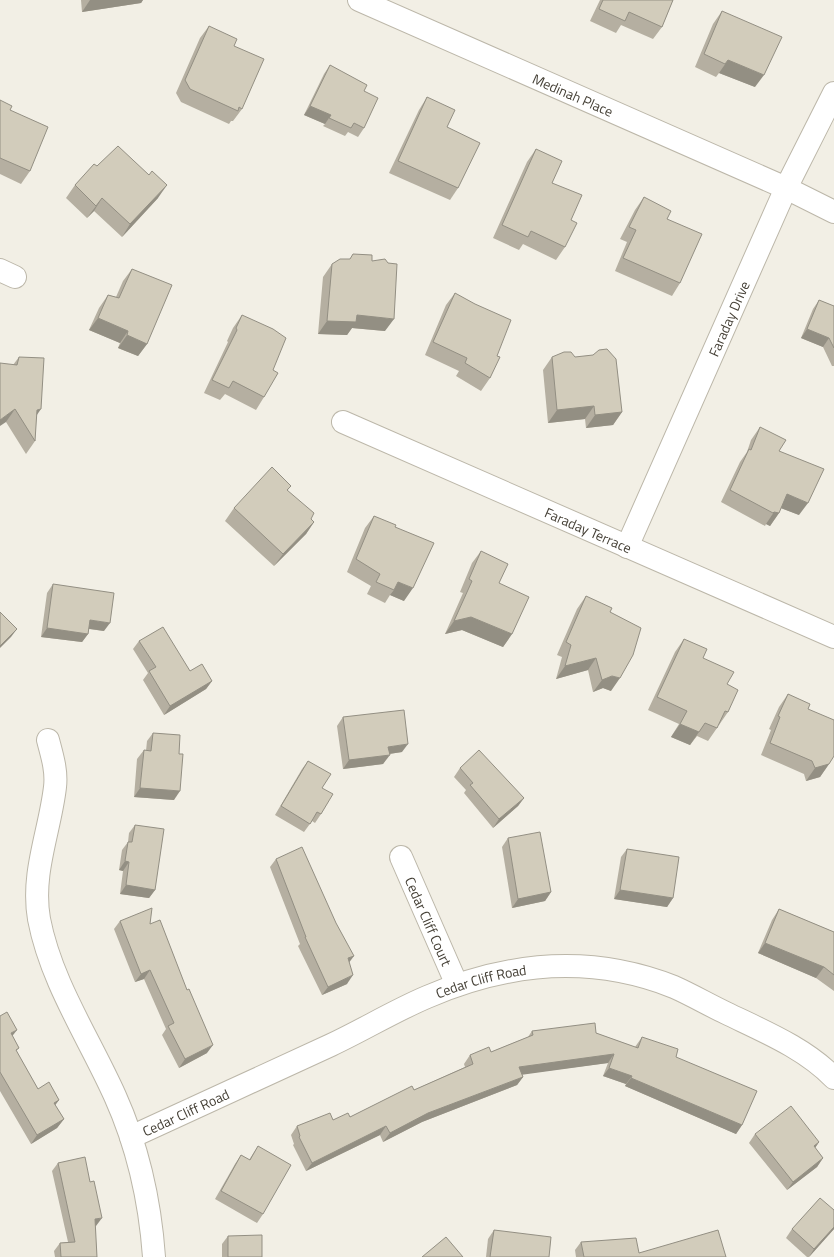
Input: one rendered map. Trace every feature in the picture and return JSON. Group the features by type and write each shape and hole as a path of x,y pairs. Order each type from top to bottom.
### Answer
{"street":[{"name":"Medinah Place","path":"359,0 786,188 834,212"},
{"name":"Faraday Drive","path":"627,547 786,188 834,93"},
{"name":"Faraday Terrace","path":"343,422 834,638"},
{"name":"Cedar Cliff Road","path":"48,740 55,768 55,787 40,861 37,886 39,917 44,941 68,1002 115,1096 131,1137 149,1208 154,1257"},
{"name":"Cedar Cliff Court","path":"400,857 456,985"},
{"name":"Cedar Cliff Road","path":"131,1137 331,1045 427,997 456,985 512,969 552,965 602,968 635,975 674,988 798,1049 834,1078"}],"building":[{"path":"603,0 673,0 662,27 629,12 625,21 599,9"},
{"path":"722,11 782,37 764,75 728,60 725,64 704,54"},
{"path":"209,26 237,39 234,46 264,59 242,109 239,107 238,111 190,89 185,80"},
{"path":"330,65 367,85 364,91 378,98 364,128 354,123 351,128 329,118 331,115 310,106"},
{"path":"427,97 455,110 447,127 480,143 458,188 398,161"},
{"path":"0,100 12,106 10,110 48,127 30,171 0,158"},
{"path":"118,146 149,175 152,171 167,185 130,224 102,198 96,206 75,185 94,164 97,166"},
{"path":"536,149 562,161 552,183 582,195 571,220 577,223 565,247 531,231 528,237 502,225"},
{"path":"644,197 671,211 667,219 702,234 680,283 623,258 636,230 629,227"},
{"path":"353,254 372,255 372,261 385,259 388,263 397,264 394,319 357,315 356,322 327,321 332,264 340,259 350,259"},
{"path":"132,269 172,285 147,344 127,335 128,331 98,318 108,295 119,298"},
{"path":"455,293 475,304 511,320 497,356 500,357 490,378 465,363 467,358 433,342"},
{"path":"819,300 834,306 834,348 829,338 807,329"},
{"path":"242,315 273,329 286,338 273,370 278,373 264,397 233,381 229,388 212,380 237,330 236,328"},
{"path":"607,349 616,359 622,412 595,415 594,406 557,410 552,357 564,352 571,352 575,357 593,355 599,350"},
{"path":"19,357 44,358 41,409 37,410 35,441 15,409 0,420 0,363 17,365"},
{"path":"760,427 786,440 779,451 824,469 808,503 787,494 779,513 773,513 730,490 749,449 751,450"},
{"path":"272,467 291,486 287,490 314,513 311,519 314,522 283,554 234,508"},
{"path":"374,516 396,525 395,527 434,543 413,588 398,582 394,590 376,582 380,574 356,559"},
{"path":"481,551 508,564 499,583 529,597 512,634 471,617 454,621 472,581 469,579"},
{"path":"53,584 114,593 110,623 90,620 88,634 47,628"},
{"path":"586,596 612,608 610,612 641,628 633,655 620,678 612,676 602,680 596,658 565,666 571,645 566,642"},
{"path":"0,612 17,629 0,646"},
{"path":"163,627 190,671 202,664 212,681 170,706 149,671 156,667 139,641"},
{"path":"684,639 707,649 703,658 734,672 727,684 738,690 728,712 725,711 717,728 705,723 699,732 680,724 687,711 657,697"},
{"path":"788,694 810,704 808,709 834,720 834,756 829,764 815,768 812,761 770,743 780,717 778,716"},
{"path":"404,710 408,744 388,747 390,755 349,760 343,717"},
{"path":"153,733 180,735 179,754 183,754 180,791 140,788 144,750 151,751"},
{"path":"479,750 524,798 499,819 470,785 473,783 460,768"},
{"path":"308,761 331,774 322,788 333,794 321,814 317,812 310,824 281,806"},
{"path":"135,825 164,829 155,890 126,885 129,862 125,861 128,842 132,842"},
{"path":"540,832 551,892 518,899 508,838"},
{"path":"302,847 336,923 354,956 348,958 353,975 328,987 305,937 276,859"},
{"path":"627,849 679,857 673,898 620,890"},
{"path":"152,908 150,924 160,920 187,990 189,989 213,1045 185,1059 168,1026 174,1023 150,970 141,974 120,921"},
{"path":"779,909 834,932 834,975 824,967 765,943"},
{"path":"7,1012 17,1030 11,1033 19,1048 16,1050 38,1089 49,1082 59,1100 54,1103 64,1119 37,1135 0,1072 0,1016"},
{"path":"595,1023 596,1033 638,1048 642,1037 678,1049 676,1057 757,1091 742,1125 631,1078 632,1076 609,1068 614,1054 519,1067 523,1077 428,1113 390,1133 386,1126 312,1163 299,1137 297,1126 330,1113 333,1120 348,1113 350,1117 412,1086 414,1090 473,1064 470,1055 489,1047 491,1052 533,1035 532,1031"},
{"path":"791,1106 819,1142 814,1146 823,1158 793,1182 755,1134"},
{"path":"258,1146 291,1165 263,1214 221,1191 241,1155 250,1160"},
{"path":"85,1157 90,1182 94,1181 102,1218 95,1219 97,1257 61,1257 60,1243 75,1242 58,1163"},
{"path":"820,1198 834,1210 834,1227 814,1249 792,1229"},
{"path":"494,1230 551,1237 549,1257 490,1257"},
{"path":"718,1230 726,1257 584,1257 581,1242 636,1238 639,1253"},
{"path":"262,1235 262,1257 228,1257 228,1236"},
{"path":"446,1237 463,1257 422,1257"}]}
